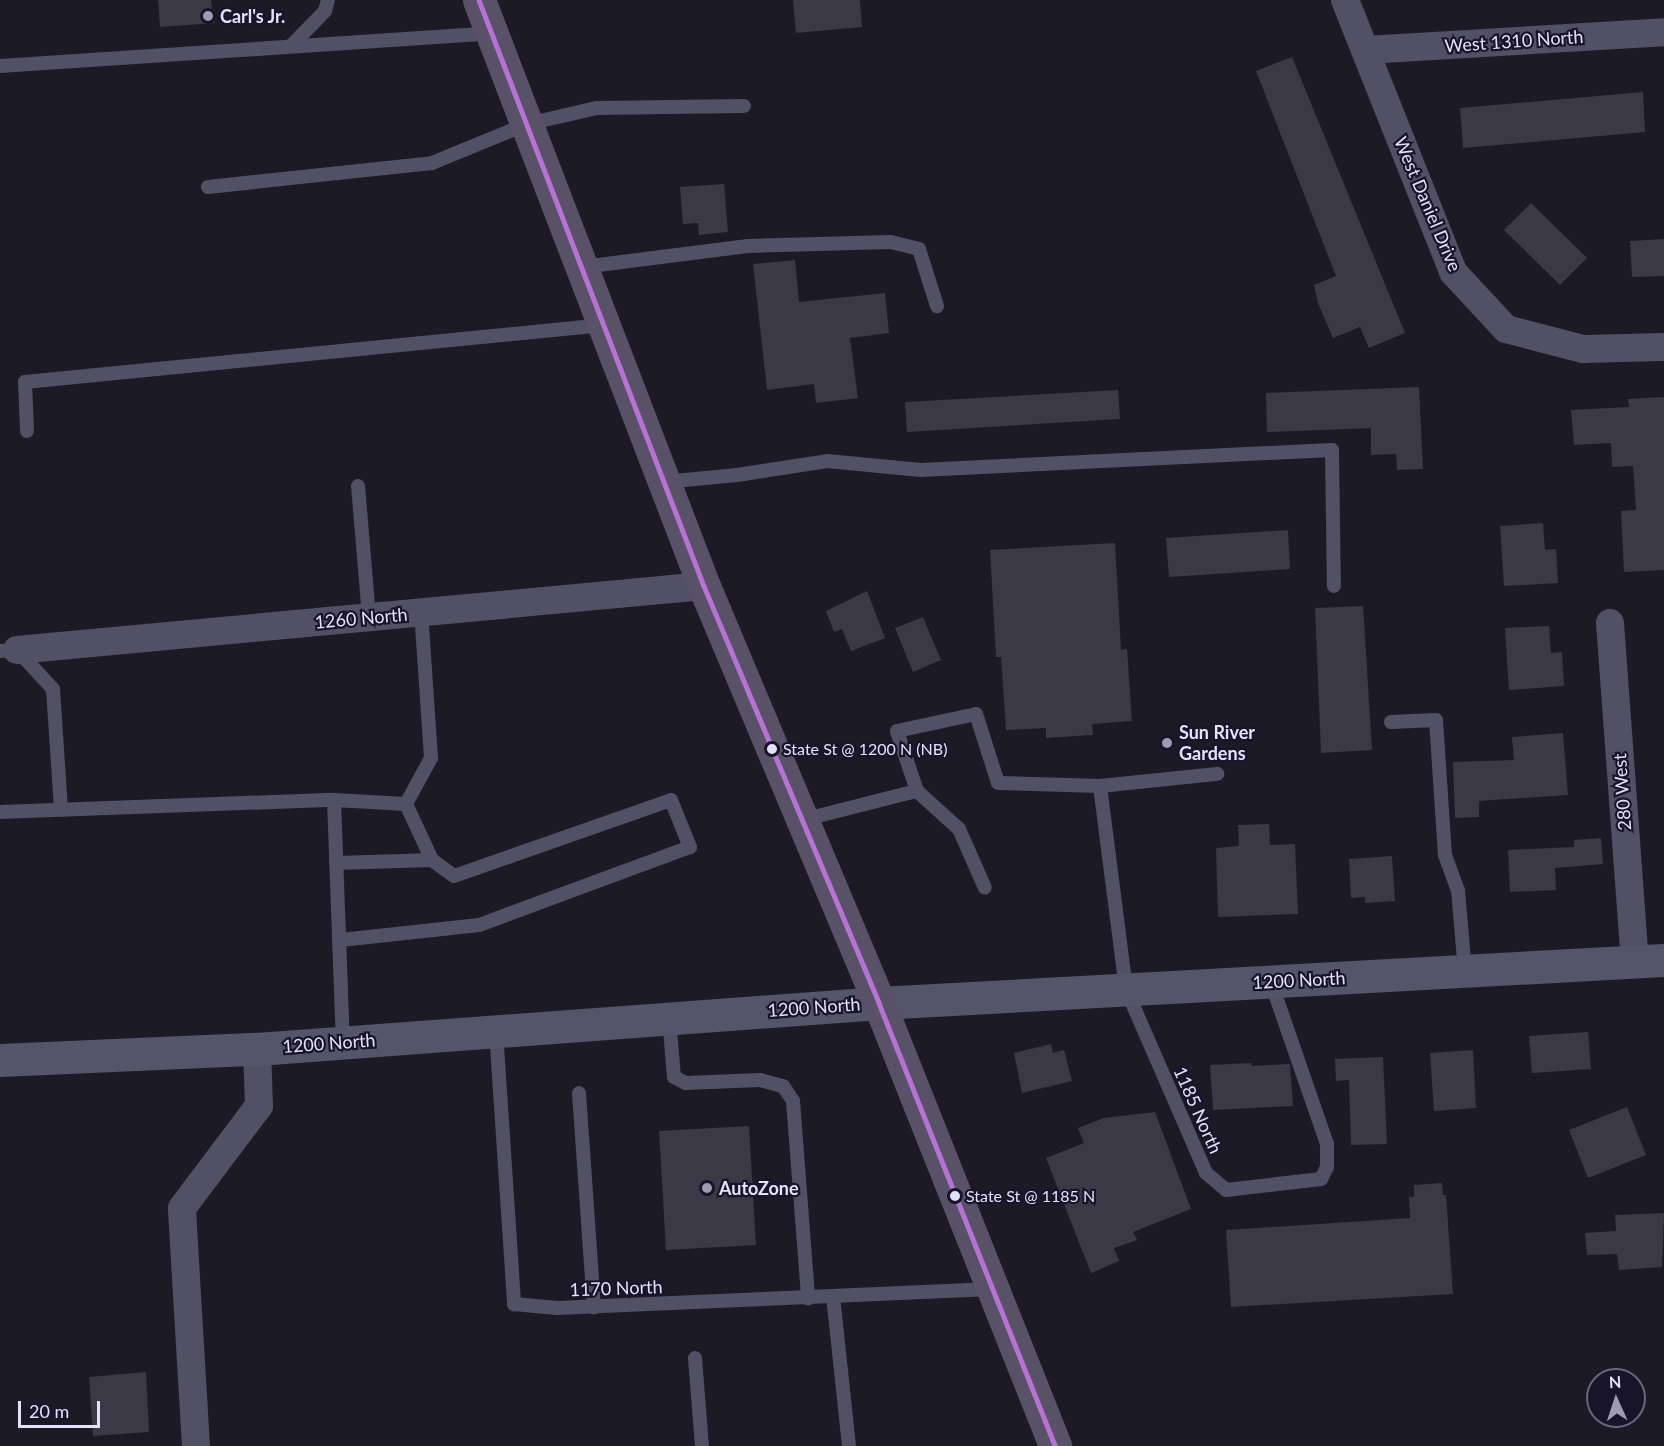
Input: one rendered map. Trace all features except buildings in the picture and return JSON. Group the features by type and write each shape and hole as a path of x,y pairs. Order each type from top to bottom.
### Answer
{"main road":[{"path":"479,0 704,586 879,1003 1055,1446"}],"street":[{"name":"West Daniel Drive","path":"1345,0 1453,272 1506,329 1583,349 1664,346"},
{"name":"West 1310 North","path":"1365,50 1664,32"},
{"name":"1260 North","path":"9,650 704,586"},
{"name":"280 West","path":"1610,623 1649,961"},
{"name":"1200 North","path":"0,1060 257,1048 879,1003 1649,961"},
{"path":"196,1446 182,1208 259,1106 257,1048"}],"lane":[{"path":"291,46 325,11 328,0"},
{"path":"0,66 492,33"},
{"path":"208,187 432,163 527,124 597,108 744,105"},
{"path":"582,267 748,246 891,242 919,249 937,306"},
{"path":"27,431 25,382 604,325"},
{"path":"664,482 737,476 827,461 921,470 1332,450 1334,586"},
{"path":"358,486 369,617"},
{"path":"406,804 431,758 421,612"},
{"path":"9,650 53,689 61,810"},
{"path":"985,888 960,829 917,791 897,731 976,714 998,783 1100,786 1217,774"},
{"path":"1391,722 1436,720 1445,855 1458,890 1465,971"},
{"path":"1100,786 1126,989"},
{"path":"802,820 917,791"},
{"path":"0,812 334,800 406,804"},
{"path":"334,800 343,1042"},
{"path":"341,940 479,925 690,847 671,800 454,876 432,860 406,804"},
{"path":"336,863 432,860"},
{"name":"1185 North","path":"1126,989 1206,1173 1226,1190 1321,1179 1328,1167 1327,1144 1271,982"},
{"path":"669,1018 674,1077 686,1083 760,1080 783,1086 793,1101 808,1298"},
{"name":"1170 North","path":"496,1031 514,1304 594,1307 993,1289"},
{"path":"579,1093 594,1307"},
{"path":"833,1296 849,1446"},
{"path":"695,1358 702,1446"}],"transit line":[{"path":"479,0 704,586 879,1003 1055,1446"}],"place":[{"name":"Carl's Jr.","path":"208,16"},
{"name":"Sun River Gardens","path":"1167,743"},
{"name":"State St @ 1200 N (NB)","path":"772,749"},
{"name":"AutoZone","path":"707,1188"},
{"name":"State St @ 1185 N","path":"955,1196"}]}
